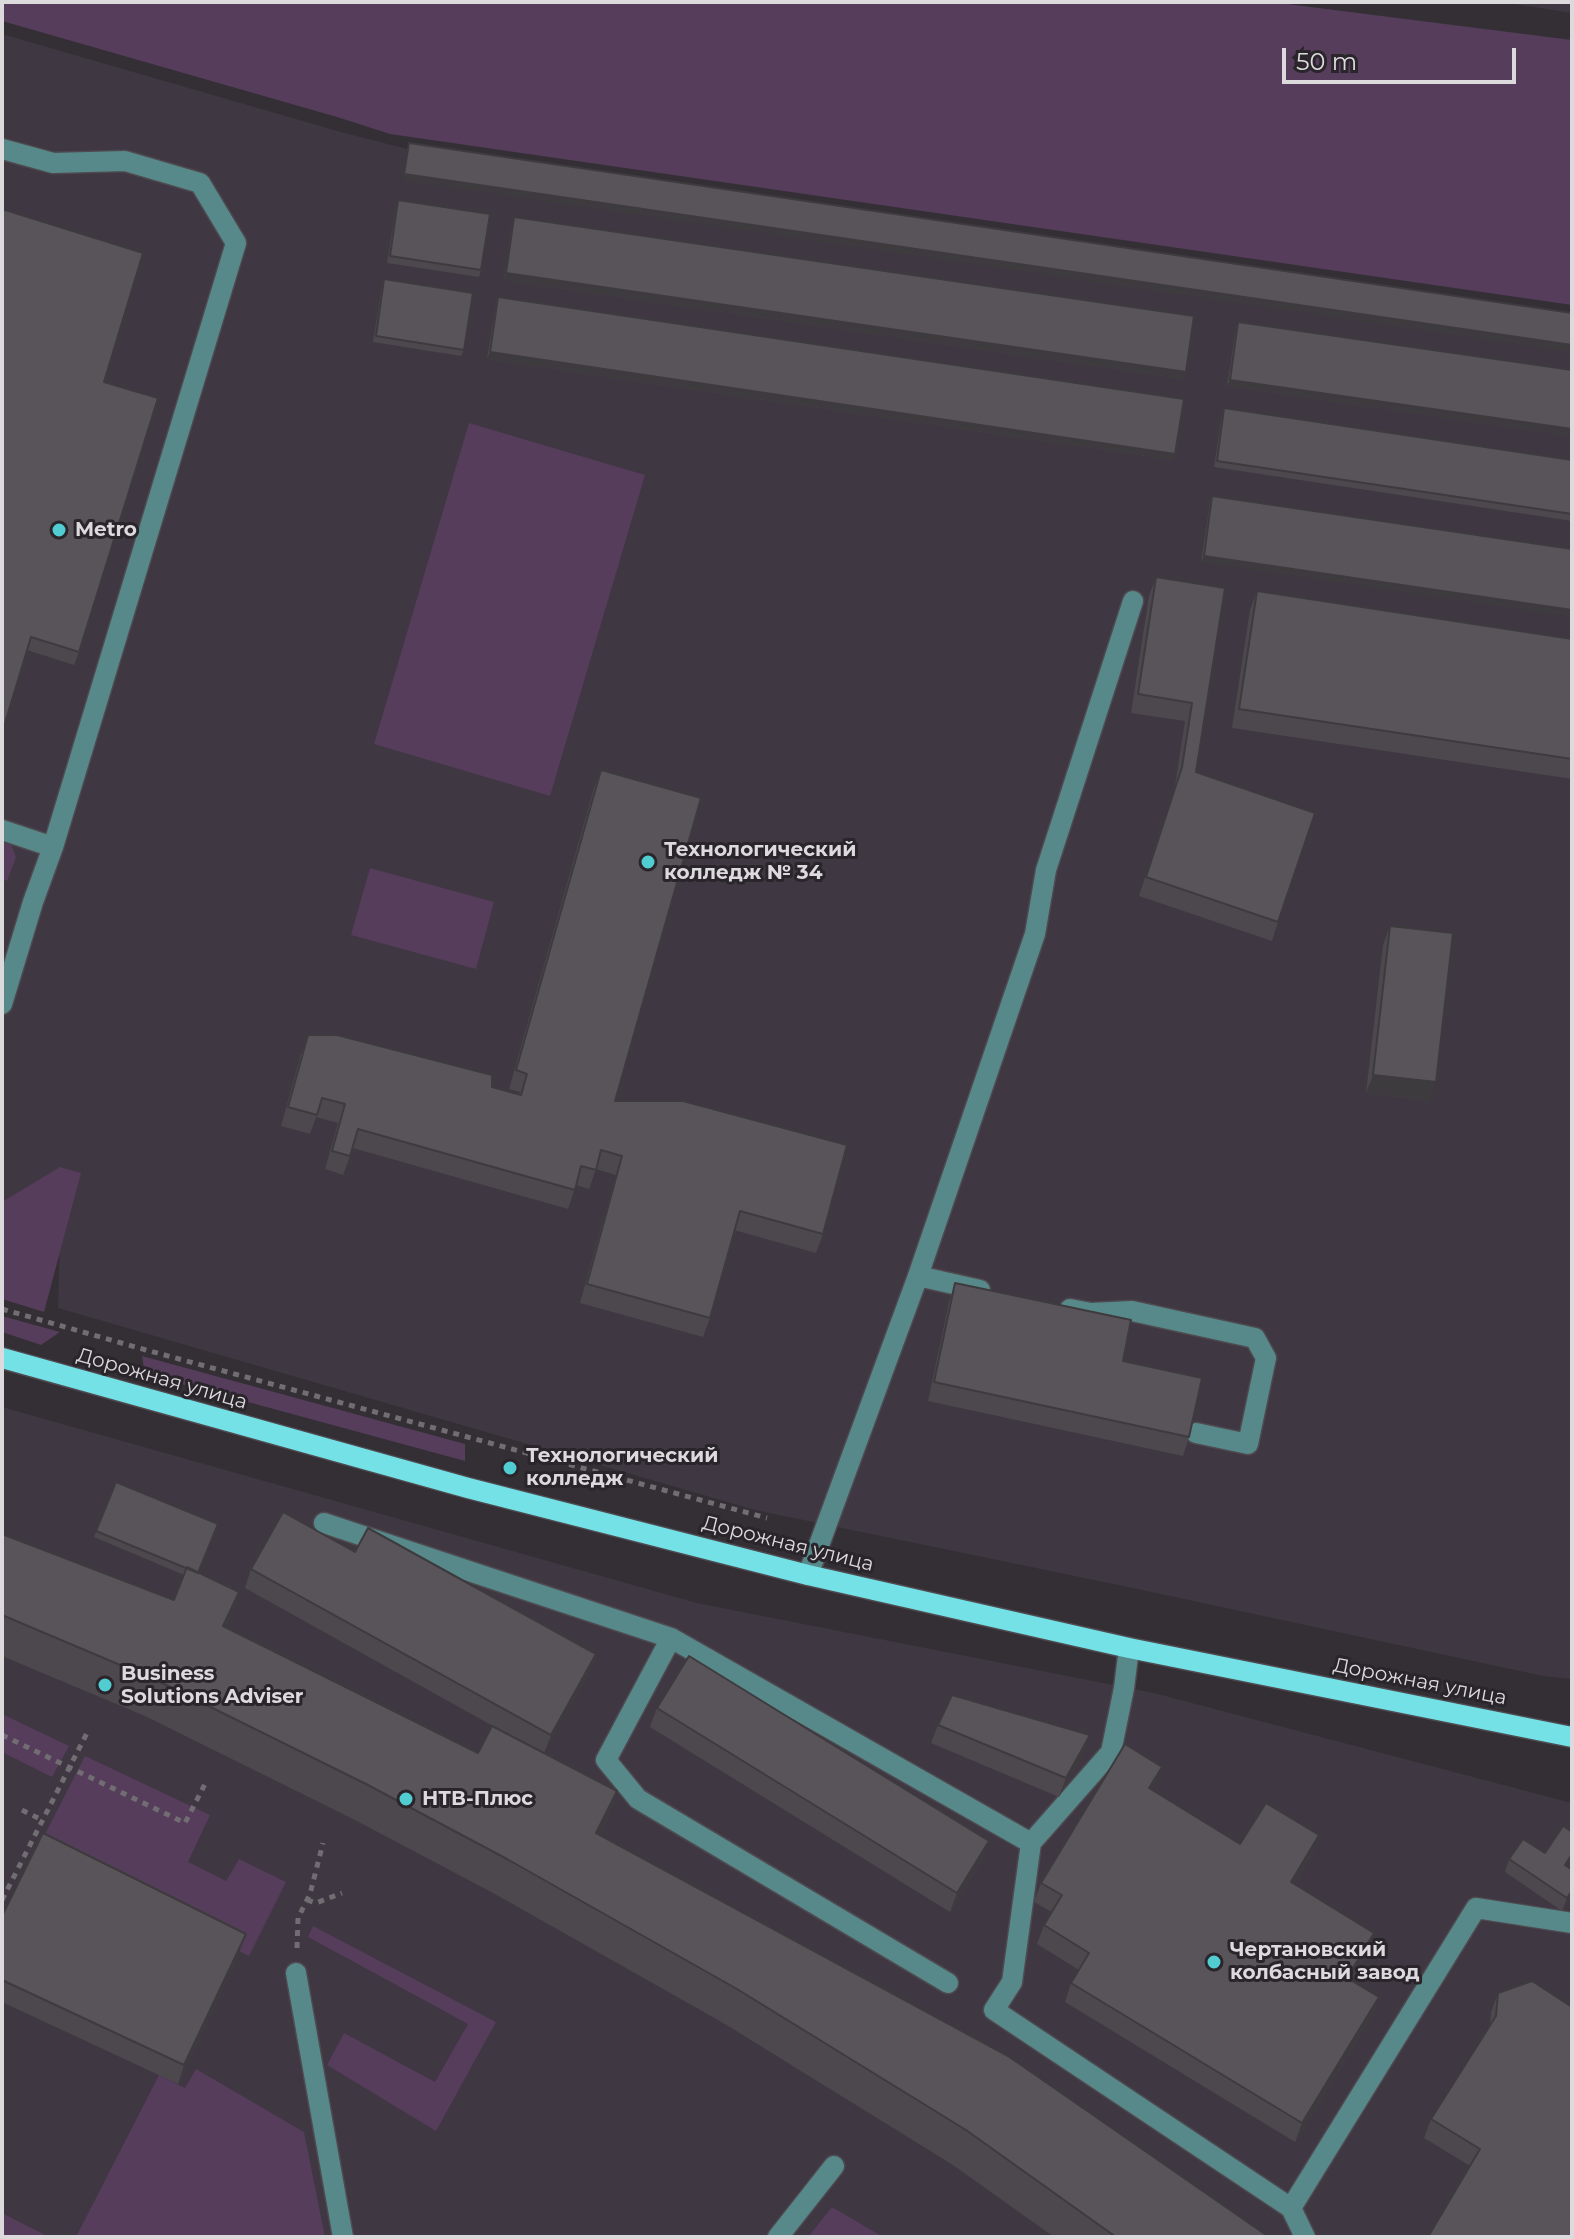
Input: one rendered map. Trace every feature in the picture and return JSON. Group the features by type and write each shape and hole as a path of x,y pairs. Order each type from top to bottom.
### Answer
{"main road":[{"name":"Дорожная улица","path":"2,1358 468,1488 808,1575 1129,1648 1572,1737"}],"lane":[{"path":"2,149 53,163 125,161 200,183 236,243 53,847 2,1004"},
{"path":"808,1575 918,1276 1035,934 1046,870 1133,601"},
{"path":"2,830 53,847"},
{"path":"918,1276 997,1293"},
{"path":"1044,1303 1091,1313 1132,1311 1255,1338 1266,1358 1248,1444 1196,1433"},
{"path":"324,1523 671,1638 1031,1843"},
{"path":"671,1638 606,1760 638,1799 948,1983"},
{"path":"1129,1648 1111,1752 1031,1843 1012,1982 994,2010 1291,2208 1305,2237"},
{"path":"1291,2208 1476,1908 1572,1923"},
{"path":"296,1973 343,2237"},
{"path":"778,2237 834,2166"}],"path":[{"path":"2,1309 767,1518"},
{"path":"2,1900 89,1729"},
{"path":"2,1735 185,1823 205,1784"},
{"path":"22,1810 42,1820"},
{"path":"298,1918 307,1900 323,1843"},
{"path":"307,1900 316,1903 342,1893"}],"shaded area":[{"path":"2,2 1271,2 1572,40 1572,305 390,134 2,21"},
{"path":"1501,2 1572,2 1572,13"},
{"path":"2,34 407,149 1572,320 1572,1679 1543,1676 755,1510 58,1308 60,1229 2,1211"},
{"path":"469,423 645,475 550,796 374,744"},
{"path":"2,842 11,845 16,857 7,881 2,879"},
{"path":"370,868 494,902 476,969 351,935"},
{"path":"60,1167 81,1173 44,1312 2,1299 2,1202"},
{"path":"2,1316 60,1332 41,1345 2,1332"},
{"path":"142,1356 465,1444 465,1461 145,1374"},
{"path":"2,1407 697,1603 1154,1693 1572,1803 1572,2237 2,2237"},
{"path":"2,1714 69,1746 52,1777 2,1752"},
{"path":"85,1756 210,1815 188,1862 226,1881 239,1859 286,1882 249,1956 36,1852"},
{"path":"313,1926 496,2022 436,2131 327,2065 344,2033 435,2082 468,2024 308,1937"},
{"path":"196,2069 304,2132 325,2237 76,2237 159,2075 185,2088"},
{"path":"832,2207 883,2237 808,2237"},
{"path":"2,2213 49,2237 2,2237"}],"building":[{"path":"409,143 1572,313 1572,345 404,174"},
{"path":"398,200 490,214 481,270 390,256"},
{"name":"Metro","path":"2,209 143,253 104,382 158,398 79,652 31,637 2,733"},
{"path":"514,217 1194,316 1186,372 506,273"},
{"path":"384,279 473,293 464,350 376,336"},
{"path":"498,297 1184,399 1175,454 490,352"},
{"path":"1238,322 1572,370 1572,429 1230,380"},
{"path":"1224,408 1572,460 1572,514 1217,461"},
{"path":"1212,496 1572,549 1572,610 1204,556"},
{"path":"1156,577 1225,588 1196,772 1315,813 1278,922 1146,877 1182,767 1192,703 1138,694"},
{"path":"1257,591 1572,639 1572,759 1239,709"},
{"path":"601,770 701,798 615,1101 683,1101 847,1145 823,1234 740,1211 710,1318 587,1284 622,1156 601,1150 596,1170 581,1166 575,1190 358,1129 350,1156 332,1151 345,1104 322,1098 317,1115 288,1107 308,1035 337,1035 492,1075 492,1087 521,1095 527,1074 516,1070"},
{"path":"1390,926 1453,933 1436,1082 1373,1075"},
{"path":"955,1283 1131,1320 1123,1361 1202,1378 1189,1437 934,1382"},
{"path":"116,1482 218,1524 198,1573 96,1531"},
{"path":"283,1512 355,1552 368,1528 596,1654 551,1735 251,1569"},
{"path":"2,1534 174,1600 187,1567 239,1592 223,1626 478,1753 492,1726 617,1791 596,1833 1008,2056 1269,2237 1116,2237 966,2130 737,1989 507,1859 366,1784 158,1681 2,1615"},
{"path":"689,1656 989,1841 957,1893 657,1708"},
{"path":"952,1695 1090,1735 1066,1778 938,1725"},
{"name":"Чертановский колбасный завод","path":"1125,1744 1162,1767 1149,1788 1240,1844 1266,1803 1319,1835 1291,1882 1374,1933 1347,1978 1379,1997 1302,2123 1071,1983 1089,1953 1044,1925 1062,1895 1041,1883"},
{"path":"1563,1826 1572,1832 1572,1854 1565,1865 1572,1870 1572,1891 1567,1898 1509,1859 1523,1839 1545,1853"},
{"path":"43,1833 246,1934 184,2065 2,1980 2,1916"},
{"path":"1532,1981 1572,2007 1572,2237 1428,2237 1480,2149 1431,2119 1496,2016 1498,1993"}],"place":[{"name":"Metro","path":"59,530"},
{"name":"Технологический колледж № 34","path":"648,862"},
{"name":"Технологический колледж","path":"510,1468"},
{"name":"Business Solutions Adviser","path":"105,1685"},
{"name":"НТВ-Плюс","path":"406,1799"},
{"name":"Чертановский колбасный завод","path":"1214,1962"}]}
